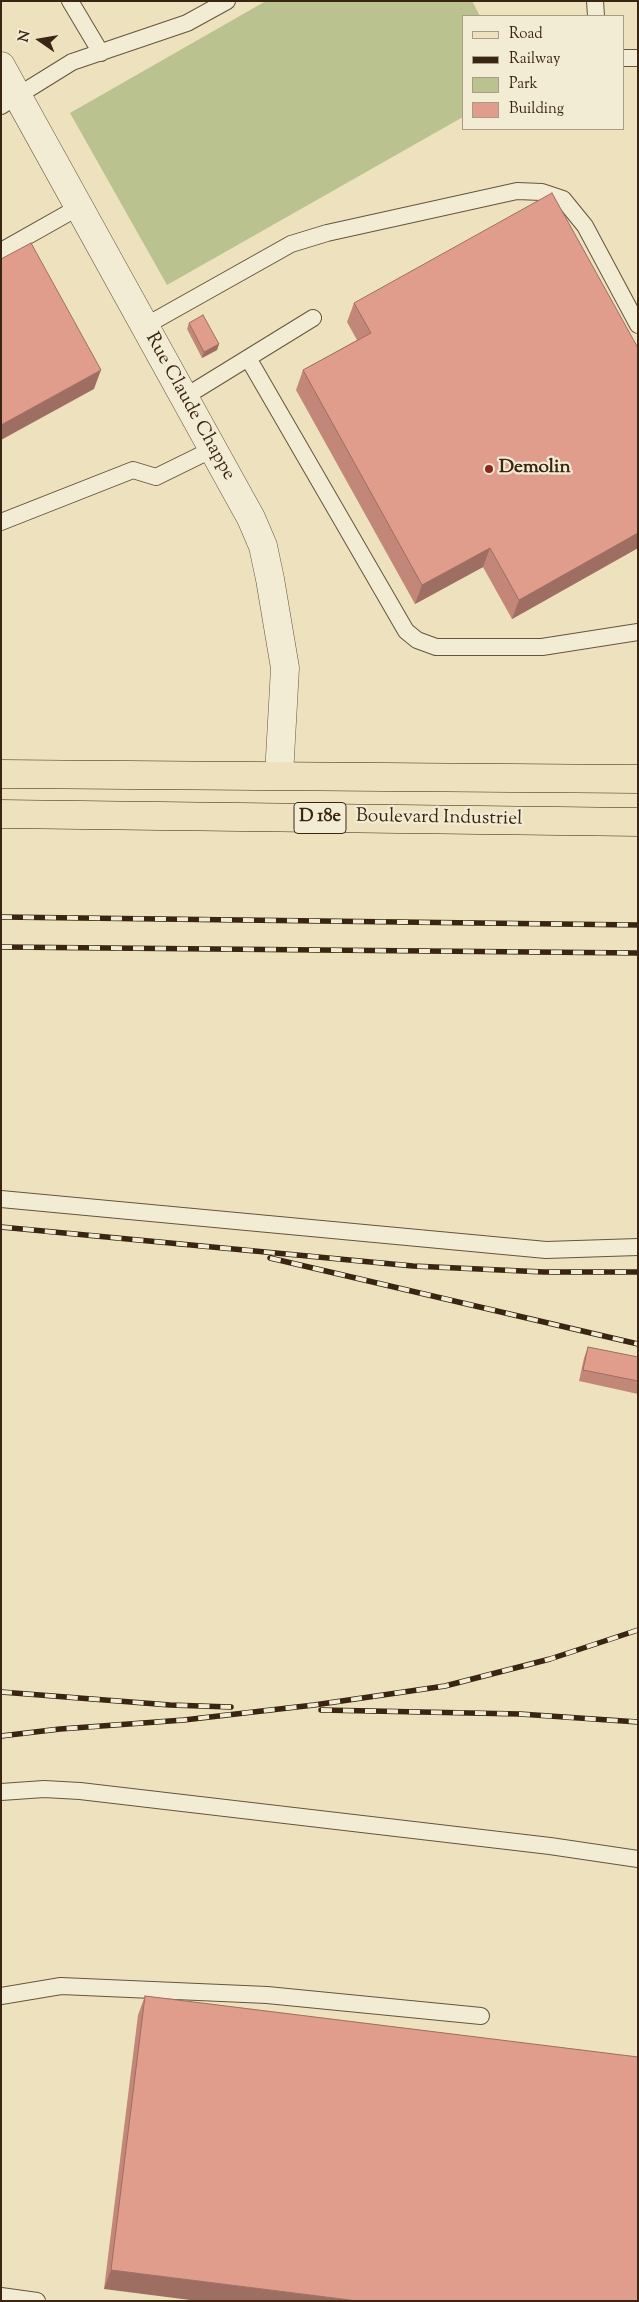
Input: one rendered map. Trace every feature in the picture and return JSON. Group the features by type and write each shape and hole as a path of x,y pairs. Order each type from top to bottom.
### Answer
{"main road":[{"name":"D 18e","path":"1,774 638,779"},
{"name":"Boulevard Industriel","path":"1,814 638,822"}],"street":[{"name":"Rue Claude Chappe","path":"1,66 9,100 79,207 250,518 262,546 270,579 285,668 278,775"}],"lane":[{"path":"70,1 101,53"},
{"path":"9,100 72,62 187,23 227,1"},
{"path":"595,1 596,15"},
{"path":"624,58 638,58"},
{"path":"145,326 291,244 327,232 517,191 542,192 563,199 584,226 638,325"},
{"path":"1,251 79,207"},
{"path":"183,398 313,318"},
{"path":"248,358 406,631 417,640 436,647 542,647 638,632"},
{"path":"1,522 132,470 156,477 212,449"},
{"path":"1,1199 546,1250 638,1247"},
{"path":"1,1792 44,1789 80,1791 550,1846 638,1859"},
{"path":"1,1996 61,1986 267,1995 481,2016"},
{"path":"1,2296 37,2301"}],"green space":[{"path":"266,1 472,1 479,15 462,15 462,118 167,285 70,113"}],"building":[{"name":"Demolin","path":"552,193 638,348 638,533 519,600 490,548 422,585 303,370 371,333 354,303"},
{"path":"31,243 101,370 1,425 1,259"},
{"path":"203,315 219,344 204,352 189,323"},
{"path":"588,1347 638,1357 638,1381 583,1370"},
{"path":"145,1996 638,2057 638,2301 358,2301 111,2270"}],"railway":[{"path":"1,917 638,925"},
{"path":"1,947 638,953"},
{"path":"1,1227 413,1266 544,1272 638,1272"},
{"path":"270,1258 638,1344"},
{"path":"1,1736 60,1729 184,1720 314,1705 445,1686 550,1659 638,1630"},
{"path":"1,1692 170,1705 231,1707"},
{"path":"321,1710 520,1714 638,1722"}],"place":[{"name":"Demolin","path":"489,469"}]}
